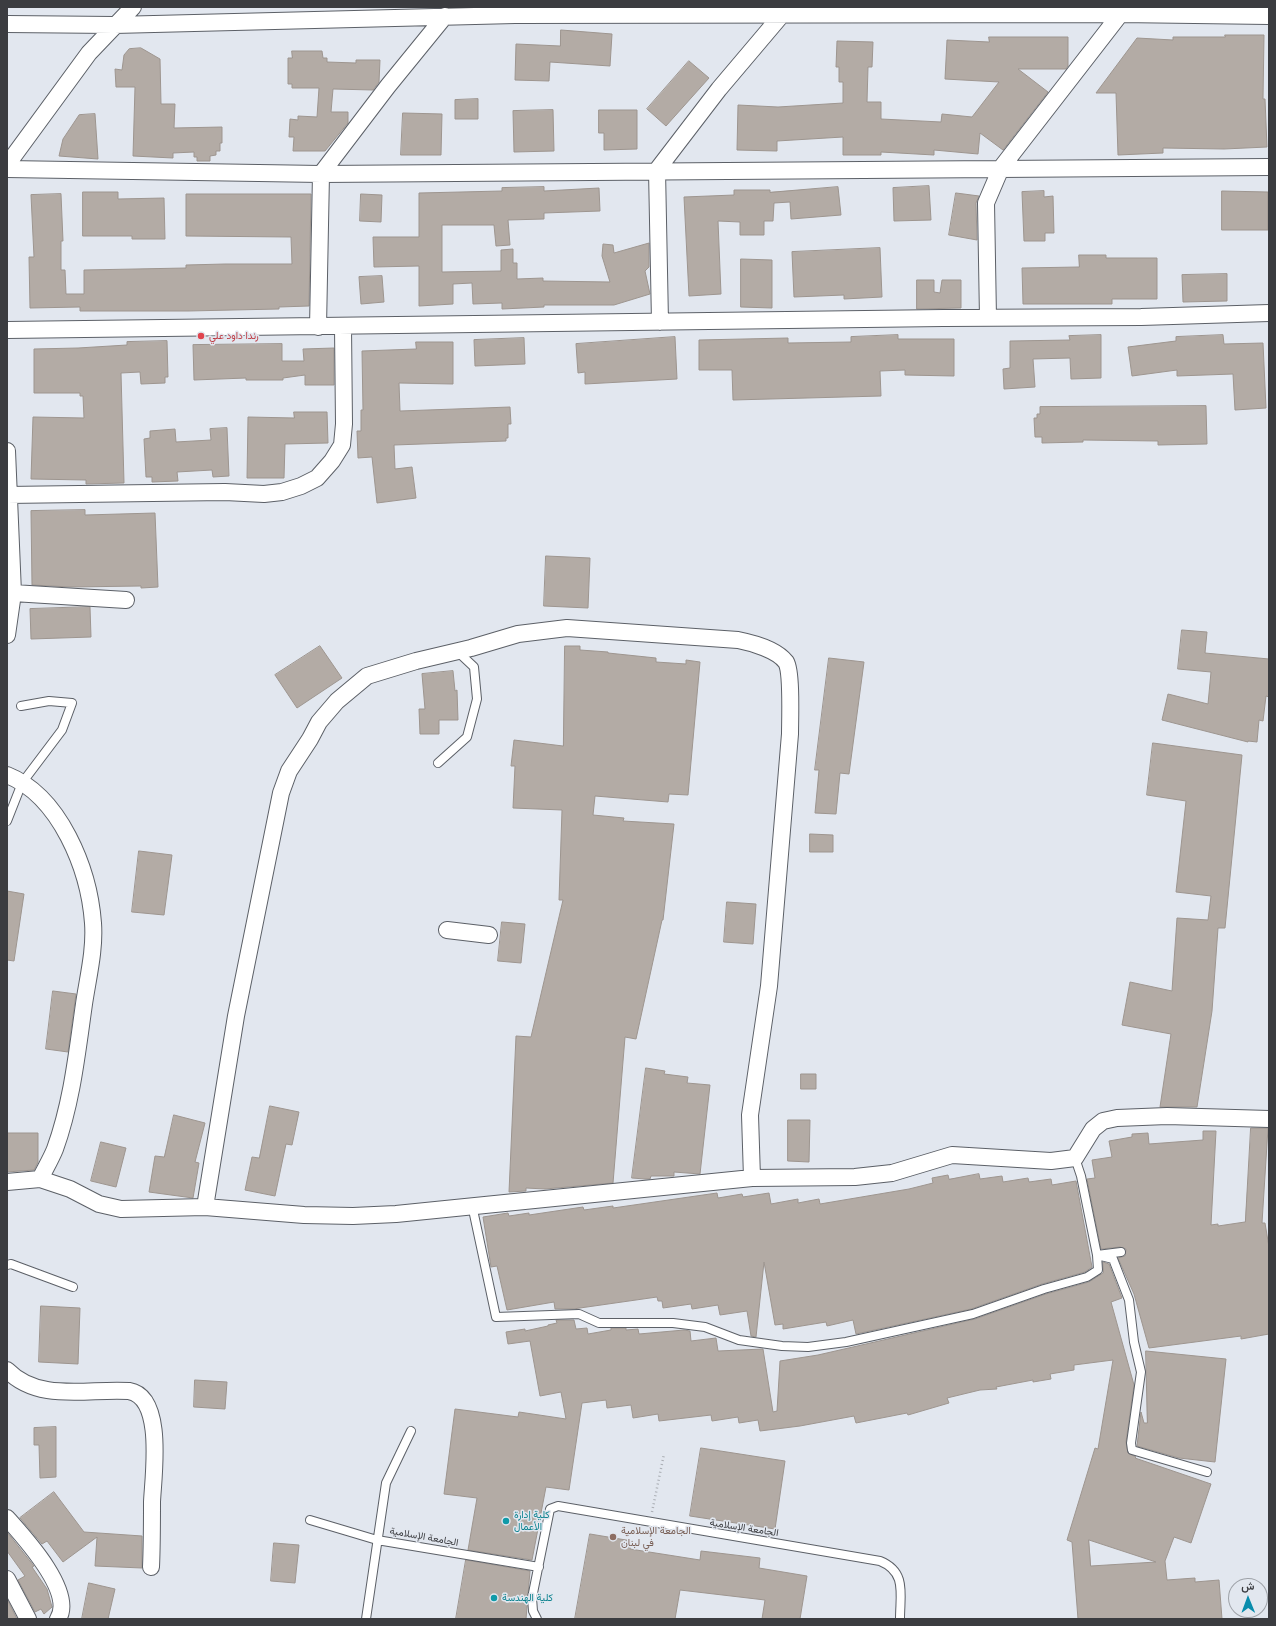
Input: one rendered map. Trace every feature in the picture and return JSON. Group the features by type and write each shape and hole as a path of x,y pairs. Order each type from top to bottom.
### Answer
{"street":[{"path":"7,165 90,53 114,25 133,7"},
{"path":"7,24 114,25 445,16 785,11 1123,11 1269,16"},
{"path":"660,322 657,170 719,89 785,11"},
{"path":"988,318 986,203 1002,168 1123,11"},
{"path":"318,327 321,174 388,86 445,16"},
{"path":"7,169 321,174 657,170 1269,167"},
{"path":"7,330 1141,317 1269,313"},
{"path":"8,495 225,492 264,494 282,492 301,486 317,478 342,445 344,424 343,326"},
{"path":"7,452 10,593 7,635"},
{"path":"10,593 126,600"},
{"path":"205,1206 236,1016 281,793 289,771 310,739 319,722 337,701 367,676 416,660 457,651 518,634 566,628 738,640 756,644 781,657 787,664 790,702 790,734 769,986 750,1115 752,1178"},
{"path":"7,775 32,789 47,805 63,828 77,855 83,874 93,923 92,955 67,1110 55,1150 40,1179"},
{"path":"446,930 488,935"},
{"path":"7,1182 40,1179 70,1189 110,1208 154,1209 205,1206 279,1213 353,1216 396,1214 472,1205 752,1178 855,1177 892,1173 952,1155 1051,1161 1075,1158 1093,1129 1103,1121 1116,1118 1167,1116 1269,1119"},
{"path":"7,1370 25,1382 49,1391 129,1391 138,1394 144,1400 152,1423 156,1450 151,1567"},
{"path":"7,1518 41,1561 52,1578 61,1598 62,1609 58,1619"},
{"path":"7,1579 28,1619"}],"lane":[{"path":"438,763 467,737 477,699 474,667 457,651"},
{"path":"7,821 22,783 62,730 72,704 49,701 21,706"},
{"path":"472,1205 496,1317 580,1314 599,1323 673,1323 705,1327 738,1340 782,1346 808,1347 846,1342 973,1314 1044,1289 1087,1277 1098,1270 1097,1255 1081,1176 1075,1158"},
{"path":"1097,1255 1121,1252"},
{"path":"1097,1255 1112,1259 1122,1278 1129,1300 1134,1342 1141,1372 1131,1443 1132,1450 1207,1472"},
{"path":"7,1265 11,1264 73,1287"},
{"name":"الجامعة الإسلامية","path":"366,1619 376,1540 386,1483 411,1431"},
{"name":"الجامعة الإسلامية","path":"537,1619 533,1611 532,1598 550,1509 553,1507 880,1561 891,1565 899,1578 900,1619"},
{"name":"الجامعة الإسلامية","path":"310,1520 376,1540 539,1567"}],"path":[{"path":"650,1523 664,1454"}],"building":[{"path":"561,30 612,34 610,66 550,62 549,81 515,80 516,44 560,46"},
{"path":"1225,35 1264,35 1263,99 1265,99 1267,147 1224,149 1163,148 1163,153 1118,155 1116,93 1096,93 1137,38 1173,40 1173,37 1225,37"},
{"path":"989,37 1068,37 1068,66 1066,69 1018,69 1048,92 1003,150 980,133 978,154 934,150 934,155 881,152 881,155 843,155 843,137 777,141 777,151 737,150 738,105 778,107 843,103 843,82 839,82 839,67 836,67 837,41 873,42 872,67 868,67 867,102 881,102 881,119 941,122 942,114 972,117 999,82 945,79 947,40 989,42"},
{"path":"141,48 160,59 161,104 175,104 174,128 222,127 222,143 220,143 220,151 216,151 216,155 210,156 210,161 197,161 197,157 194,157 194,152 173,153 173,158 133,156 135,87 116,87 115,69 122,70 124,55 129,49"},
{"path":"292,51 322,51 323,58 327,58 327,62 356,63 356,60 380,60 379,82 373,90 333,89 331,112 348,112 348,123 325,151 293,151 294,137 289,137 290,119 298,120 298,116 317,117 319,88 292,88 292,84 288,84 288,58 292,58"},
{"path":"689,61 709,78 666,126 647,109"},
{"path":"478,99 478,119 455,119 455,100"},
{"path":"553,110 554,151 514,152 513,111"},
{"path":"599,110 637,110 637,149 604,150 604,133 599,133"},
{"path":"403,113 442,114 441,155 401,155"},
{"path":"95,114 98,159 59,156 63,139 79,115"},
{"path":"929,186 931,220 894,221 893,188"},
{"path":"544,187 544,191 599,188 600,211 544,213 544,219 508,220 510,245 496,246 494,225 442,225 442,272 501,271 501,250 513,249 513,263 517,263 517,279 543,278 543,281 610,282 602,256 603,244 613,245 614,253 649,243 649,267 645,271 650,294 614,305 544,305 544,307 502,309 502,303 473,304 472,283 453,284 453,304 419,306 419,266 374,267 373,237 419,237 419,193 502,191 502,188"},
{"path":"838,187 841,215 791,219 790,202 774,203 773,221 764,221 764,235 740,235 740,222 718,221 721,294 689,296 684,197 734,195 734,190 770,190 770,192"},
{"path":"1044,191 1044,197 1053,196 1054,233 1045,233 1045,241 1024,241 1022,192"},
{"path":"1222,191 1268,192 1268,230 1222,230"},
{"path":"83,192 118,192 118,199 164,198 165,239 132,239 132,236 83,236"},
{"path":"956,193 979,196 976,203 977,240 949,235"},
{"path":"61,194 63,241 61,241 61,270 65,270 66,294 84,294 84,270 186,268 186,265 292,264 291,237 186,236 186,194 311,194 309,306 279,307 279,309 188,311 80,311 80,307 30,308 29,257 34,257 31,195"},
{"path":"361,194 382,195 381,222 360,221"},
{"path":"880,248 882,297 844,299 844,295 794,297 792,252"},
{"path":"1079,255 1106,255 1106,258 1157,258 1157,299 1112,299 1112,304 1023,304 1022,268 1079,267"},
{"path":"741,259 772,260 772,308 741,307"},
{"path":"1227,274 1227,301 1183,302 1182,275"},
{"path":"382,276 384,302 361,304 359,277"},
{"path":"917,280 934,280 934,292 940,293 942,280 961,280 961,308 917,309"},
{"path":"898,335 898,339 954,339 954,376 905,375 905,370 880,371 881,396 733,400 732,370 699,370 699,340 788,338 788,343 851,342 851,337"},
{"path":"1101,335 1101,378 1071,379 1070,358 1033,359 1035,387 1004,389 1003,369 1010,368 1010,341 1070,340 1069,336"},
{"path":"1223,335 1224,344 1263,343 1266,408 1235,410 1233,374 1177,376 1177,370 1132,376 1128,347 1176,341 1176,337"},
{"path":"675,337 677,379 585,384 585,372 578,373 576,344"},
{"path":"524,338 525,364 475,366 474,340"},
{"path":"167,341 168,377 165,377 165,383 141,384 140,372 121,373 124,483 86,484 86,480 31,479 33,417 84,418 83,396 80,396 80,393 34,393 34,349 78,348 127,345 127,342"},
{"path":"416,342 453,342 453,384 399,383 400,411 510,407 511,424 508,424 508,438 506,438 506,441 394,445 395,469 412,467 416,498 377,503 372,457 358,458 357,431 361,431 361,410 363,410 362,351 416,349"},
{"path":"282,344 282,361 304,361 303,349 334,348 334,385 305,385 305,375 283,378 283,380 246,380 246,378 194,380 193,345"},
{"path":"1206,406 1207,444 1158,445 1158,441 1083,440 1083,442 1042,443 1042,437 1035,437 1034,418 1037,418 1037,414 1040,414 1040,407"},
{"path":"294,412 327,412 328,443 285,444 284,478 247,478 248,417 294,418"},
{"path":"227,428 229,476 213,477 212,470 177,472 178,481 152,482 152,477 146,477 144,439 150,438 150,431 175,429 176,442 211,440 210,429"},
{"path":"85,510 85,515 155,513 158,587 71,587 32,585 31,511"},
{"path":"546,556 590,558 588,608 544,606"},
{"path":"90,607 91,637 31,639 30,609"},
{"path":"1182,630 1207,632 1205,653 1269,659 1269,697 1266,696 1263,721 1259,720 1257,742 1248,742 1162,720 1168,694 1208,704 1211,672 1178,669"},
{"path":"320,646 342,678 297,708 275,675"},
{"path":"565,646 580,646 580,650 656,658 656,662 686,664 686,660 700,662 688,795 669,794 668,802 595,796 593,815 624,818 623,821 674,824 663,920 636,1039 625,1037 613,1183 545,1189 526,1188 526,1191 509,1192 516,1036 531,1037 563,900 559,900 562,810 513,808 515,766 511,766 514,740 563,746"},
{"path":"829,658 864,662 849,774 840,773 836,814 815,813 819,770 815,770"},
{"path":"453,671 455,691 457,690 458,720 439,720 439,734 420,734 419,709 425,709 422,674"},
{"path":"1153,743 1242,755 1225,928 1218,928 1212,1011 1197,1107 1160,1107 1171,1034 1122,1025 1130,982 1172,991 1177,918 1208,920 1211,896 1176,892 1186,801 1147,795"},
{"path":"810,834 833,835 833,852 810,852"},
{"path":"139,851 172,855 164,915 132,912"},
{"path":"7,891 24,894 14,961 7,960"},
{"path":"727,902 756,904 753,944 724,942"},
{"path":"502,922 525,924 521,963 498,961"},
{"path":"53,991 76,994 68,1052 46,1049"},
{"path":"646,1068 665,1071 664,1074 688,1077 687,1083 710,1085 700,1174 674,1172 674,1176 651,1176 650,1179 632,1178"},
{"path":"801,1074 816,1074 816,1089 801,1089"},
{"path":"270,1106 299,1112 292,1145 286,1144 275,1196 245,1190 252,1157 259,1158"},
{"path":"174,1115 205,1123 195,1162 199,1163 193,1198 149,1192 155,1156 164,1157"},
{"path":"788,1120 810,1120 809,1162 788,1161"},
{"path":"1251,1128 1268,1128 1262,1223 1265,1223 1269,1247 1269,1334 1241,1339 1241,1336 1149,1348 1134,1294 1118,1258 1125,1256 1126,1249 1120,1247 1101,1249 1087,1179 1095,1178 1092,1160 1112,1157 1109,1141 1132,1137 1132,1134 1148,1133 1149,1144 1203,1140 1203,1131 1216,1131 1211,1225 1218,1224 1218,1226 1245,1222"},
{"path":"7,1133 38,1133 38,1162 34,1170 7,1172"},
{"path":"101,1142 126,1148 116,1187 91,1181"},
{"path":"979,1174 980,1179 1002,1176 1003,1182 1028,1178 1029,1182 1051,1179 1052,1185 1076,1181 1092,1267 1085,1272 1042,1284 971,1309 856,1334 853,1320 827,1326 826,1322 783,1329 783,1324 775,1325 764,1262 756,1337 751,1336 747,1311 720,1315 718,1305 692,1309 691,1304 663,1308 662,1301 658,1301 657,1297 573,1309 555,1309 554,1302 507,1310 497,1266 491,1267 483,1217 508,1213 509,1216 529,1213 529,1215 583,1207 584,1210 613,1206 613,1208 717,1193 718,1198 742,1194 743,1197 769,1193 771,1204 798,1199 798,1203 819,1199 820,1204 909,1189 933,1183 932,1178 948,1175 949,1179"},
{"path":"1103,1262 1109,1264 1122,1298 1111,1302 1134,1385 1126,1442 1128,1453 1136,1457 1135,1458 1211,1484 1191,1543 1174,1537 1165,1561 1167,1580 1195,1578 1195,1582 1219,1580 1222,1619 1078,1619 1072,1542 1067,1540 1095,1448 1098,1449 1113,1360 1074,1365 1074,1370 1050,1374 1051,1379 1033,1382 1033,1380 996,1387 997,1389 980,1390 947,1398 949,1403 908,1415 907,1413 856,1423 854,1416 800,1426 760,1431 758,1420 739,1423 738,1417 712,1421 711,1415 659,1421 658,1414 633,1418 631,1405 607,1408 606,1400 582,1403 569,1490 546,1487 532,1560 468,1550 477,1498 444,1494 455,1409 518,1417 519,1412 566,1419 561,1392 540,1396 530,1341 508,1344 506,1332 525,1329 525,1331 548,1326 557,1323 556,1320 574,1320 576,1329 587,1328 588,1334 611,1330 611,1328 626,1328 626,1330 638,1329 639,1334 684,1330 690,1331 691,1341 716,1338 718,1351 763,1349 773,1412 777,1411 780,1361 818,1355 975,1319 1046,1294 1089,1282 1103,1273","holes":["1089,1540 1156,1562 1091,1566"]},
{"path":"41,1306 80,1308 78,1364 39,1362"},
{"path":"1146,1351 1226,1359 1215,1462 1179,1458 1137,1446 1141,1412 1144,1423 1147,1423"},
{"path":"195,1380 227,1382 225,1409 194,1407"},
{"path":"56,1427 56,1477 40,1478 39,1445 34,1445 34,1428"},
{"path":"701,1448 785,1461 775,1529 690,1516"},
{"path":"54,1492 84,1532 142,1536 142,1568 95,1566 97,1537 63,1562 47,1541 42,1544 20,1518"},
{"path":"7,1532 34,1566 32,1567 47,1589 52,1607 44,1614 41,1609 35,1612 18,1580 25,1576 7,1551"},
{"path":"590,1534 632,1541 630,1549 700,1560 701,1551 760,1558 759,1568 807,1576 800,1619 762,1619 765,1600 680,1590 675,1619 575,1619"},
{"path":"274,1543 299,1545 295,1583 271,1581"},
{"name":"كلية الهندسة","path":"466,1560 530,1571 526,1619 456,1619"},
{"path":"89,1583 115,1589 108,1619 82,1619"},
{"path":"7,1599 17,1619 7,1619"}],"place":[{"name":"رندا داود علي","path":"201,336"},
{"name":"كلية إدارة الأعمال","path":"506,1521"},
{"name":"الجامعة الإسلامية في لبنان","path":"613,1537"},
{"name":"كلية الهندسة","path":"494,1598"}]}
